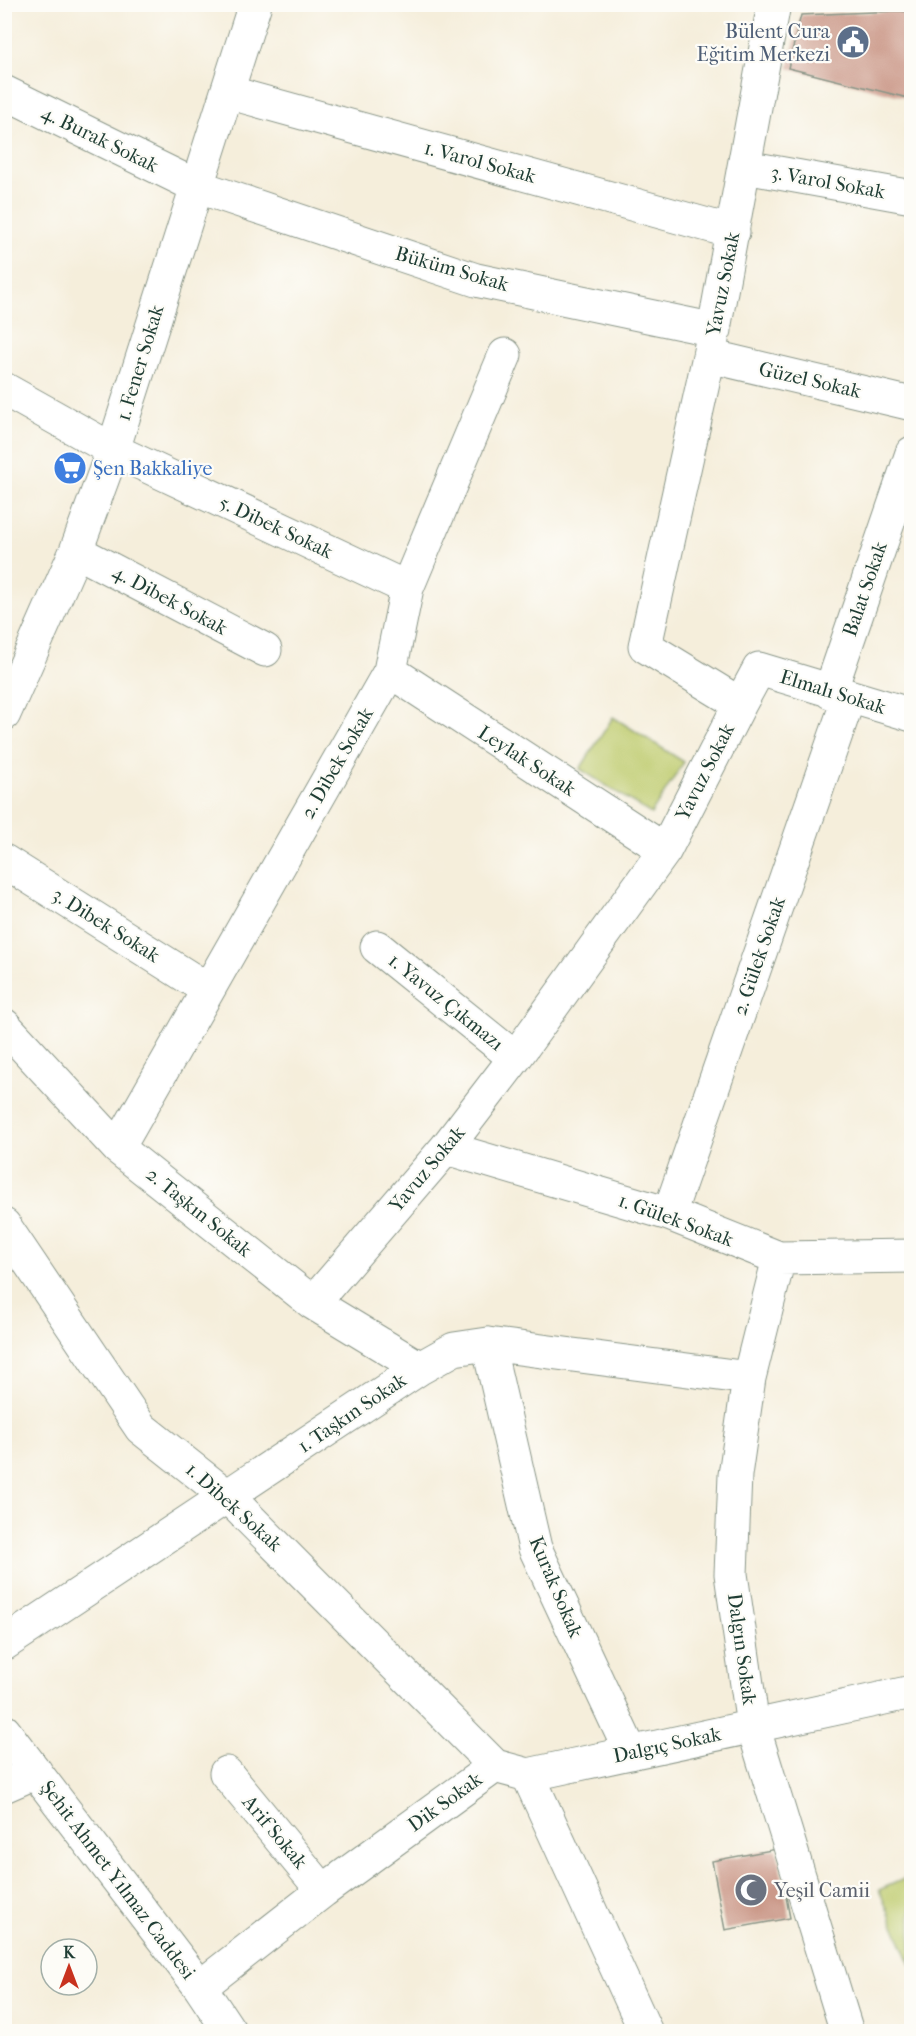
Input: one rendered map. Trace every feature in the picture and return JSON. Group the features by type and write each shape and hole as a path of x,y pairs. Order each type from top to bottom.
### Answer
{"street":[{"name":"1. Fener Sokak","path":"4,714 76,550 113,450 255,4"},
{"name":"Yavuz Sokak","path":"314,1303 446,1148 515,1058 665,850 740,704 645,646 712,343 774,4"},
{"name":"4. Burak Sokak","path":"4,92 196,186"},
{"name":"1. Varol Sokak","path":"227,92 733,232"},
{"name":"3. Varol Sokak","path":"745,167 912,197"},
{"name":"Büküm Sokak","path":"196,186 476,280 712,343"},
{"name":"Güzel Sokak","path":"712,343 912,404"},
{"name":"2. Dibek Sokak","path":"118,1148 390,671 407,588 505,355"},
{"name":"5. Dibek Sokak","path":"4,389 113,450 407,588"},
{"name":"Balat Sokak","path":"839,694 912,453"},
{"name":"4. Dibek Sokak","path":"76,550 265,650"},
{"name":"Elmalı Sokak","path":"740,704 759,669 912,715"},
{"name":"Leylak Sokak","path":"390,671 665,850"},
{"name":"2. Gülek Sokak","path":"669,1214 839,694"},
{"name":"3. Dibek Sokak","path":"4,861 207,989"},
{"name":"1. Yavuz Çıkmazı","path":"377,947 515,1058"},
{"name":"2. Taşkın Sokak","path":"4,1025 118,1148 314,1303 420,1368"},
{"name":"1. Gülek Sokak","path":"446,1148 669,1214 778,1258 912,1256"},
{"name":"1. Dibek Sokak","path":"4,1225 141,1428 227,1496 495,1766"},
{"name":"Dalgın Sokak","path":"778,1258 749,1378 735,1475 731,1574 753,1726 847,2031"},
{"name":"1. Taşkın Sokak","path":"4,1644 420,1368 454,1349 488,1344 749,1378"},
{"name":"Kurak Sokak","path":"488,1344 535,1548 631,1752"},
{"name":"Dalgıç Sokak","path":"528,1775 912,1692"},
{"name":"Şehit Ahmet Yılmaz Caddesi","path":"4,1731 200,1987 230,2031"},
{"name":"Dik Sokak","path":"200,1987 323,1891 495,1766 528,1775"},
{"path":"4,1786 36,1772"},
{"name":"Arif Sokak","path":"226,1773 323,1891"},
{"path":"528,1775 646,2031"}],"green space":[{"path":"613,717 684,762 651,814 580,769"},
{"path":"911,1876 911,1965 879,1890"}],"building":[{"name":"Bülent Cura Eğitim Merkezi","path":"912,12 912,99 788,68 801,15"},
{"name":"Yeşil Camii","path":"777,1849 790,1918 725,1930 712,1861"}],"place":[{"name":"Bülent Cura Eğitim Merkezi","path":"853,42"},
{"name":"Şen Bakkaliye","path":"70,468"},
{"name":"Yeşil Camii","path":"751,1890"}]}
